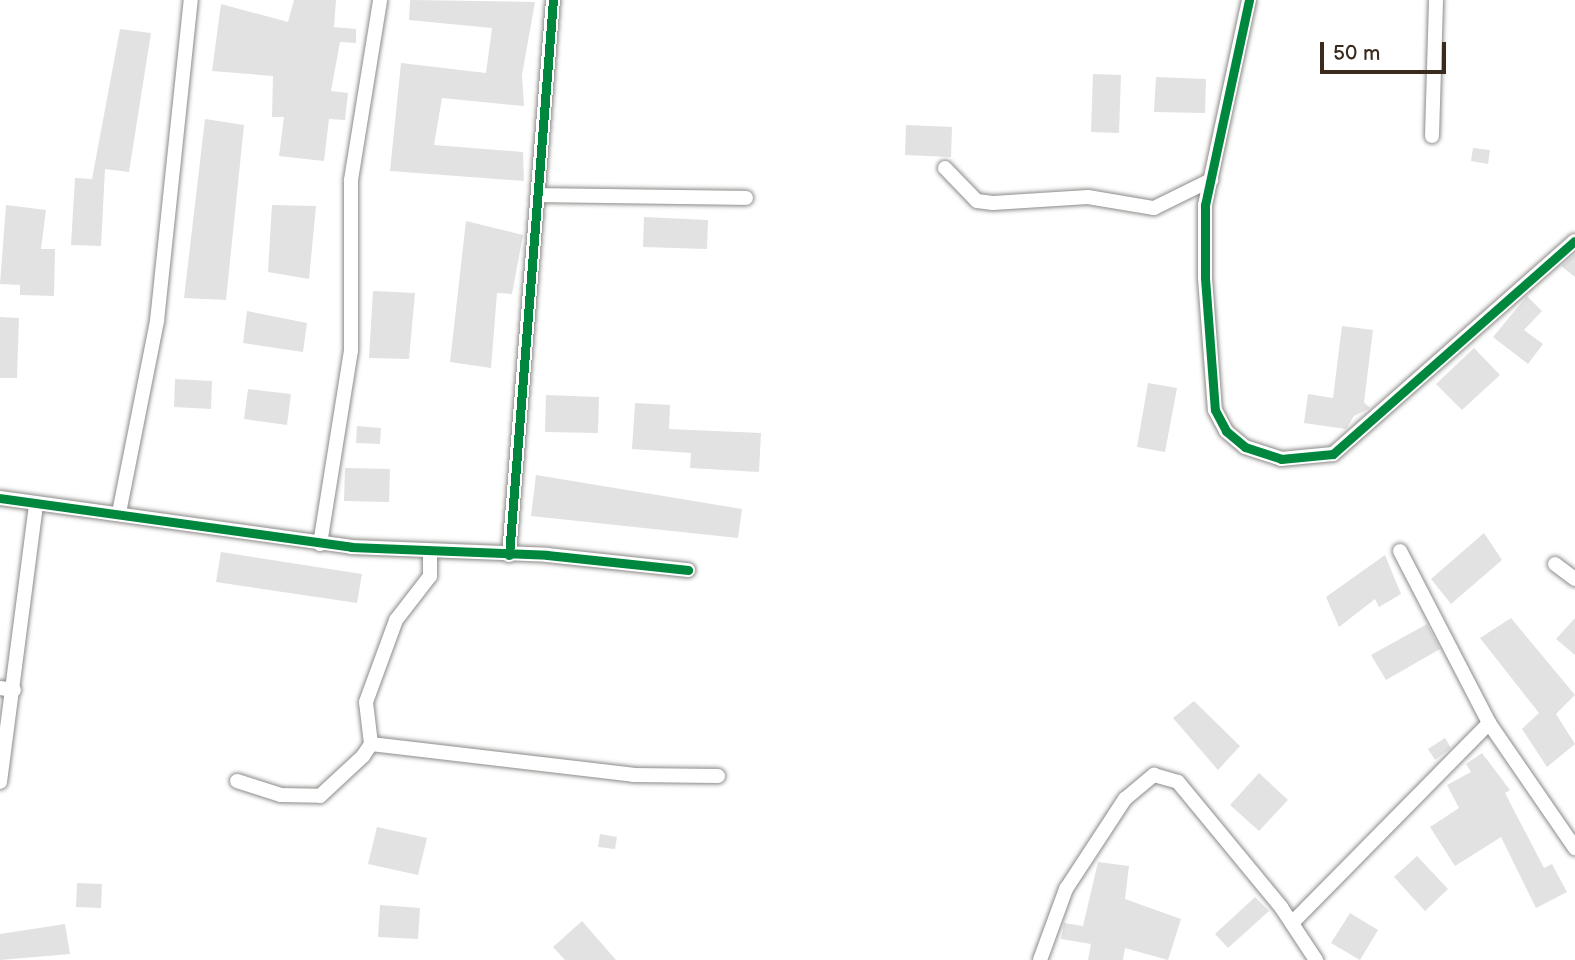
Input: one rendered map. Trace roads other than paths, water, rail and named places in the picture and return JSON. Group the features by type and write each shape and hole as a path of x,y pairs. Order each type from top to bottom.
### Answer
{"street":[{"path":"120,513 157,321 191,0"},
{"path":"320,544 351,350 351,180 380,0"},
{"path":"509,555 539,195 552,0"},
{"path":"1249,0 1211,180 1205,278 1215,410 1245,447 1281,459 1308,461 1354,441 1575,241"},
{"path":"1432,136 1436,0"},
{"path":"945,168 970,195 993,203 1087,197 1154,208 1211,180"},
{"path":"539,195 746,198"},
{"path":"0,498 120,513 320,544 430,553 509,555 688,570"},
{"path":"0,782 7,689 36,504"},
{"path":"1399,551 1489,723 1575,848"},
{"path":"371,744 366,702 396,620 430,576 430,553"},
{"path":"1555,564 1575,579"},
{"path":"1292,923 1489,723"},
{"path":"371,744 633,775 718,776"},
{"path":"237,782 281,795 320,796 371,744"},
{"path":"1040,960 1066,889 1125,799 1154,775 1178,782 1292,923 1316,960"}]}
